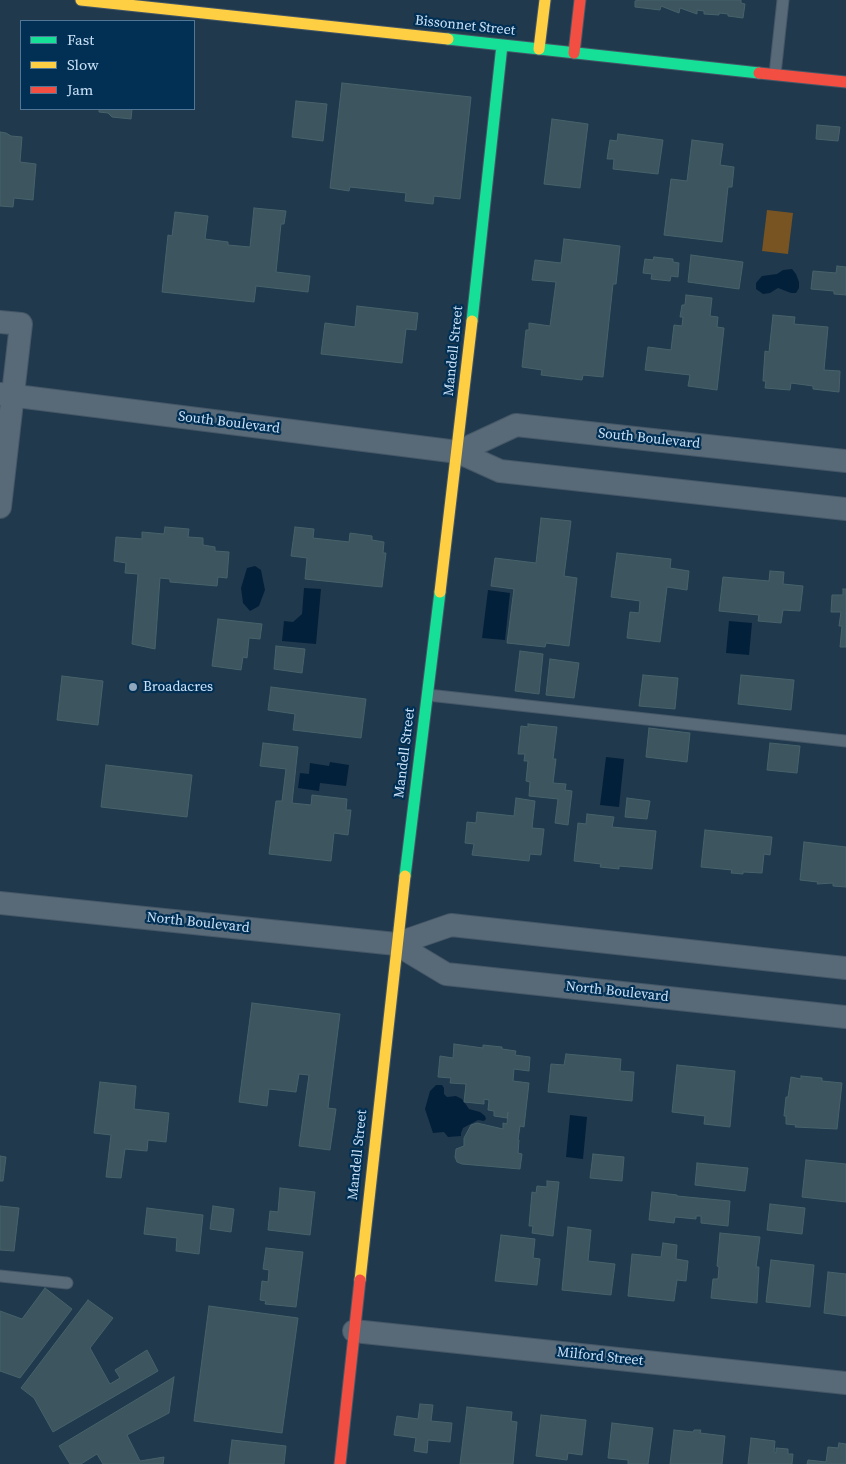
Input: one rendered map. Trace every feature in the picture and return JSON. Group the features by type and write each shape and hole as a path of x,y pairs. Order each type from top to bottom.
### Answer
{"street":[{"name":"Bissonnet Street","path":"81,0 846,82"},
{"path":"539,49 545,0"},
{"path":"574,53 580,0"},
{"name":"Mandell Street","path":"340,1464 396,944 458,452 502,45"},
{"path":"0,507 10,323"},
{"name":"South Boulevard","path":"6,395 458,452 500,471 846,509"},
{"name":"South Boulevard","path":"458,452 516,425 846,461"},
{"name":"North Boulevard","path":"0,903 396,944 451,925 846,968"},
{"name":"North Boulevard","path":"396,944 446,974 846,1017"},
{"name":"Milford Street","path":"354,1330 846,1383"}],"lane":[{"path":"775,74 783,0"},
{"path":"428,695 846,741"},
{"path":"0,1276 67,1283"}],"shaded area":[{"path":"767,210 793,213 788,254 762,251"}],"water":[{"path":"792,269 799,282 799,288 796,293 778,288 770,293 763,294 756,289 756,283 762,276"},
{"path":"255,566 261,570 265,590 259,606 250,611 243,603 241,588 247,568"},
{"path":"304,588 321,589 316,644 282,641 284,621 293,622 302,614"},
{"path":"488,590 510,593 505,640 482,638"},
{"path":"729,621 752,623 749,655 726,653"},
{"path":"606,757 624,759 619,807 600,805"},
{"path":"330,762 349,765 346,786 320,783 319,791 298,788 300,773 309,774 310,763 329,766"},
{"path":"436,1085 442,1085 444,1094 447,1097 456,1096 462,1099 469,1109 480,1112 486,1119 484,1121 478,1120 463,1128 461,1136 448,1137 444,1132 433,1133 425,1109 430,1091"},
{"path":"570,1115 587,1117 583,1159 566,1157"}],"building":[{"path":"741,0 741,3 745,4 743,18 719,13 719,15 704,14 704,11 697,10 697,14 680,8 679,13 661,6 660,10 635,7 635,1"},
{"path":"342,83 471,97 460,199 434,196 433,204 405,201 406,193 350,187 349,191 330,188"},
{"path":"296,101 327,104 323,141 292,137"},
{"path":"99,110 132,110 131,119 112,117 108,113 99,112"},
{"path":"552,119 588,124 580,188 544,184"},
{"path":"817,125 840,127 838,141 816,139"},
{"path":"0,132 22,137 20,162 36,164 33,200 14,198 13,207 0,206"},
{"path":"618,134 663,140 658,174 613,169 614,159 607,159 610,140 617,141"},
{"path":"692,140 723,144 720,165 734,167 732,187 728,187 722,242 664,235 671,179 687,181"},
{"path":"254,208 286,211 284,224 281,224 276,272 310,276 308,292 256,286 254,302 162,292 168,235 172,236 175,212 208,216 205,239 228,242 228,245 250,247"},
{"path":"564,239 620,246 616,284 613,284 603,377 583,375 582,380 541,375 542,370 522,367 526,330 529,330 529,323 550,326 556,282 532,280 535,260 561,263"},
{"path":"691,255 743,262 739,289 688,282"},
{"path":"654,257 673,259 673,262 679,263 678,277 671,276 670,281 651,279 652,274 643,273 645,259 653,260"},
{"path":"837,266 846,267 846,295 834,294 834,291 811,289 813,271 836,273"},
{"path":"686,295 712,298 710,316 718,317 717,327 724,328 717,390 688,386 690,375 645,370 648,347 671,350 674,325 682,326 683,317 680,317 682,305 685,305"},
{"path":"357,306 418,313 416,330 406,329 402,363 321,354 325,323 355,327"},
{"path":"773,315 795,317 794,324 828,327 824,370 840,371 839,392 813,389 813,386 791,383 790,390 765,388 766,381 763,381 765,351 769,352"},
{"path":"541,518 571,521 564,576 577,578 569,646 546,643 545,647 507,643 514,589 491,586 495,558 536,563"},
{"path":"165,527 189,529 188,537 203,538 203,545 215,547 215,551 229,552 227,578 218,577 217,586 170,582 170,579 160,578 155,649 132,644 138,574 125,573 126,563 114,561 116,537 142,539 142,532 164,534"},
{"path":"295,527 314,529 313,538 349,542 350,533 372,536 372,540 384,542 383,553 386,553 382,587 305,579 307,558 291,556"},
{"path":"617,553 671,559 670,568 689,571 687,590 667,587 660,642 627,638 630,612 639,613 640,601 611,597"},
{"path":"770,571 784,572 783,584 803,586 800,611 783,610 781,623 758,621 759,615 719,611 723,577 769,581"},
{"path":"843,589 846,589 846,647 840,647 842,626 839,626 841,612 831,612 832,595 843,595"},
{"path":"218,619 262,624 260,639 249,638 247,658 243,657 241,670 212,666"},
{"path":"276,646 305,649 302,673 274,669"},
{"path":"520,651 543,654 539,694 515,691"},
{"path":"550,659 579,663 574,698 546,695"},
{"path":"643,675 678,678 675,709 639,706"},
{"path":"741,675 794,680 791,710 738,704"},
{"path":"62,676 103,681 98,725 57,720"},
{"path":"271,687 366,699 361,738 293,730 295,714 268,710"},
{"path":"528,724 557,727 553,759 556,759 553,783 566,784 565,790 572,791 568,825 555,823 558,799 529,796 530,782 526,781 528,761 524,761 525,754 518,754 521,726 528,727"},
{"path":"649,728 690,733 687,762 646,757"},
{"path":"263,743 298,747 292,803 311,805 312,795 347,799 346,810 351,810 348,835 334,833 331,861 269,854 276,801 282,801 286,769 260,766"},
{"path":"770,743 800,746 797,773 767,770"},
{"path":"106,765 192,775 187,817 101,807"},
{"path":"516,798 535,801 532,828 544,829 541,855 530,854 529,861 472,855 474,844 465,843 467,822 476,823 477,812 514,816"},
{"path":"627,798 650,801 647,819 625,817"},
{"path":"587,814 614,817 612,827 656,831 652,869 619,866 619,869 600,867 601,864 574,861 578,823 586,824"},
{"path":"705,830 772,837 770,855 764,854 762,873 731,873 732,870 701,867"},
{"path":"804,842 846,847 846,887 833,886 833,883 817,884 818,882 800,880"},
{"path":"252,1003 340,1014 328,1108 336,1109 330,1150 299,1146 309,1075 299,1074 296,1092 269,1089 267,1106 239,1102"},
{"path":"454,1044 483,1048 483,1045 502,1047 502,1049 516,1051 515,1055 530,1057 529,1071 514,1069 513,1081 529,1083 524,1127 520,1126 518,1140 518,1153 522,1154 520,1169 457,1162 455,1157 456,1149 464,1146 464,1138 471,1125 477,1123 503,1129 503,1123 507,1124 508,1112 507,1118 494,1116 494,1111 488,1110 489,1100 484,1099 484,1104 464,1102 466,1084 450,1083 451,1078 438,1077 440,1056 453,1058"},
{"path":"566,1054 621,1059 620,1071 634,1072 632,1101 548,1092 551,1064 564,1065"},
{"path":"677,1065 735,1071 730,1127 704,1124 705,1116 672,1112"},
{"path":"801,1076 822,1078 822,1081 842,1083 837,1129 795,1127 796,1125 786,1124 786,1116 784,1116 786,1097 788,1097 791,1077 801,1079"},
{"path":"100,1082 136,1086 134,1109 169,1113 166,1142 148,1140 147,1151 125,1149 121,1178 106,1177 111,1135 94,1133"},
{"path":"593,1154 624,1157 622,1181 590,1178"},
{"path":"0,1156 6,1157 3,1181 0,1181"},
{"path":"806,1160 846,1164 846,1202 802,1197"},
{"path":"697,1163 748,1168 745,1191 695,1185"},
{"path":"547,1181 559,1182 553,1236 532,1233 533,1226 529,1226 532,1192 536,1193 537,1186 547,1187"},
{"path":"280,1188 315,1192 310,1235 268,1230 270,1211 278,1212"},
{"path":"652,1192 730,1201 728,1226 701,1223 701,1216 696,1216 696,1219 675,1217 674,1223 649,1220"},
{"path":"770,1204 805,1208 802,1234 767,1230"},
{"path":"0,1206 19,1208 14,1251 0,1250"},
{"path":"213,1206 234,1209 231,1232 210,1229"},
{"path":"147,1208 203,1215 199,1254 176,1251 177,1238 144,1234"},
{"path":"568,1227 591,1230 588,1261 615,1264 611,1295 562,1290"},
{"path":"720,1233 760,1237 756,1267 759,1267 757,1303 711,1298 713,1279 718,1279 719,1267 717,1266"},
{"path":"501,1235 535,1239 533,1258 540,1259 537,1285 495,1281"},
{"path":"663,1243 677,1245 676,1259 688,1261 686,1281 677,1280 674,1301 628,1296 632,1254 661,1257"},
{"path":"266,1248 303,1252 296,1307 265,1304 266,1301 260,1300 262,1281 268,1282 269,1270 263,1269"},
{"path":"771,1260 814,1265 810,1307 766,1302"},
{"path":"828,1272 846,1274 846,1316 824,1313"},
{"path":"45,1288 72,1309 20,1378 0,1371 0,1311 22,1319"},
{"path":"88,1300 113,1318 90,1348 110,1384 120,1378 115,1370 147,1350 158,1371 53,1432 34,1398 21,1388"},
{"path":"209,1306 298,1318 282,1433 194,1421"},
{"path":"174,1377 169,1413 127,1435 140,1461 164,1457 163,1464 103,1464 97,1454 81,1464 70,1464 59,1446"},
{"path":"420,1404 433,1405 431,1421 452,1423 450,1442 428,1440 427,1453 414,1451 416,1438 394,1435 397,1416 418,1419"},
{"path":"467,1407 512,1412 511,1421 517,1422 513,1464 460,1464"},
{"path":"541,1415 586,1420 582,1455 568,1453 567,1460 536,1456"},
{"path":"612,1423 653,1428 648,1464 628,1464 628,1460 608,1458"},
{"path":"674,1430 693,1432 694,1430 701,1430 700,1433 725,1436 722,1464 670,1464"},
{"path":"751,1438 775,1441 774,1452 776,1453 776,1448 788,1449 788,1454 793,1454 792,1464 748,1464"},
{"path":"232,1440 286,1446 284,1464 229,1464"},
{"path":"839,1443 846,1444 846,1464 807,1464 808,1460 826,1462 828,1447 838,1448"}],"traffic: fast":[{"path":"448,39 759,73"},
{"path":"472,321 502,45"},
{"path":"405,876 440,592"}],"traffic: slow":[{"path":"81,0 448,39"},
{"path":"539,49 545,0"},
{"path":"440,592 472,321"},
{"path":"360,1280 405,876"}],"traffic: jam":[{"path":"574,53 580,0"},
{"path":"759,73 846,82"},
{"path":"340,1464 360,1280"}],"place":[{"name":"Broadacres","path":"133,687"}]}
